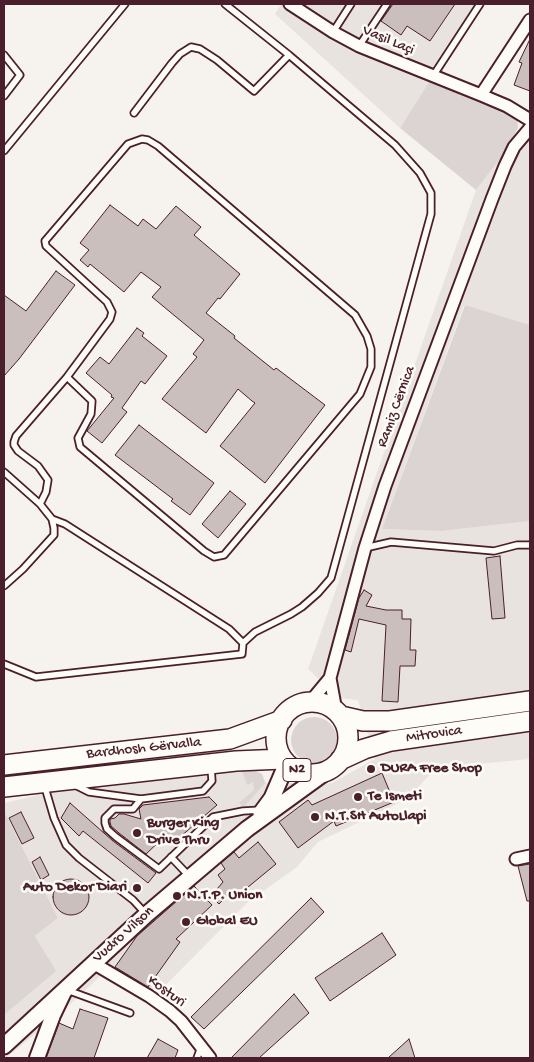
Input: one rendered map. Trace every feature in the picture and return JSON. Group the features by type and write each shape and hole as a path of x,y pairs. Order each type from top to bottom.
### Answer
{"highway":[{"name":"Mitrovica","path":"338,714 363,721 390,721 530,701"},
{"path":"282,720 289,711 310,702 319,703 338,714 346,727 348,738 346,750 333,766"},
{"name":"N2","path":"282,720 277,740 278,750 285,761 296,770 306,773 316,774 333,766"},
{"name":"Bardhosh Gërvalla","path":"4,765 230,739 282,720"},
{"name":"Mitrovica","path":"333,766 364,749 391,741 530,721"},
{"name":"Bardhosh Gërvalla","path":"4,787 236,761 285,761"}],"main road":[{"path":"247,829 275,794 285,761"},
{"path":"247,829 333,766"},
{"name":"Vudro Vilson","path":"4,1046 147,914 247,829"}],"street":[{"name":"Vasil Laçi","path":"290,4 333,32 359,46 507,106 530,120"},
{"path":"481,95 530,20"},
{"name":"Ramiz Cërnica","path":"310,702 330,678 365,548 409,418 505,166 514,147 530,128"},
{"path":"330,678 338,714"},
{"path":"516,859 530,856"},
{"name":"Kosturi","path":"93,963 149,996 170,1011 181,1021 210,1058"},
{"path":"37,1058 65,989"}],"lane":[{"path":"4,151 125,4"},
{"path":"4,664 36,677 242,654 243,643 255,632 302,607 331,578 431,214 431,193 420,172 395,145 289,55 225,4"},
{"path":"333,32 351,4"},
{"path":"359,46 387,4"},
{"path":"433,76 480,4"},
{"path":"134,113 172,63 180,54 191,48 204,51 254,91 289,55"},
{"path":"4,55 20,74 4,96"},
{"path":"40,504 46,492 48,480 38,466 18,451 14,445 16,436 67,377 110,319 112,312 108,302 46,246 45,240 128,144 142,139 158,146 355,315 367,336 371,349 371,367 360,394 236,543 224,555 214,557 204,551 80,448 78,438 91,414 92,401 67,377"},
{"path":"4,472 40,504 52,519 65,524 229,629 243,643"},
{"path":"52,519 54,535"},
{"path":"4,586 23,569 65,524"},
{"path":"365,548 391,542 494,551 517,545 530,545"},
{"path":"67,779 74,785 89,792 141,799 204,791 212,781 211,764"},
{"path":"44,782 54,818 66,845 79,858 133,900 147,914"},
{"path":"141,799 133,809 114,809 105,818 107,828 159,869 213,817 243,811 264,810"},
{"path":"171,857 190,878"},
{"path":"65,989 130,1013"},
{"path":"197,1058 201,1047"}],"shaded area":[{"path":"281,4 478,4 400,128 275,14"},
{"path":"478,4 485,4 444,68 439,80 517,113 518,128 504,154 476,190 400,128"},
{"path":"524,129 530,129 530,325 464,305 382,529 442,531 530,521 530,759 436,768 407,799 318,842 297,867 248,902 151,1000 106,971 63,1011 4,1058 4,1015 55,971 35,936 58,918 4,811 4,803 82,785 248,767 262,774 266,783 332,783 375,759 358,700 339,698 308,669 476,190"},
{"path":"465,305 530,325 530,521 442,531 382,529"},
{"path":"314,717 327,721 333,727 337,740 333,753 327,759 314,763 301,759 295,753 291,740 295,727 301,721"},
{"path":"248,767 262,774 265,783 244,807 239,803 254,790 253,782 247,785 241,768"},
{"path":"4,811 58,918 35,936 56,971 4,1015"}],"building":[{"path":"393,4 455,4 430,41 407,26 401,35 381,21"},
{"path":"530,39 530,91 514,85 522,63 519,62"},
{"path":"110,205 138,226 143,219 156,229 176,206 201,227 194,235 240,274 206,313 274,370 276,368 325,405 265,483 220,446 255,403 238,389 206,433 162,399 197,357 193,354 204,340 152,297 161,287 141,272 124,292 90,264 88,267 80,260 89,250 80,243"},
{"path":"56,271 75,285 4,376 4,295 26,311"},
{"path":"137,328 144,333 142,336 167,356 145,384 141,381 122,408 127,412 102,443 87,431 114,398 86,373 100,357 109,364"},
{"path":"139,425 214,483 190,515 171,501 173,499 115,455"},
{"path":"230,491 246,504 218,538 202,524"},
{"path":"500,556 505,618 492,619 486,558"},
{"path":"364,590 372,595 366,606 386,610 402,610 402,619 411,619 410,650 416,650 415,666 400,666 398,702 382,701 386,625 359,619 351,652 345,650 359,598"},
{"path":"382,773 394,802 336,826 334,821 298,848 279,822 308,800 312,805"},
{"path":"209,797 217,805 172,844 164,837 146,854 111,826 110,819 115,818 119,814 141,819 139,809 143,805"},
{"path":"70,803 113,841 156,873 148,883 83,831 79,836 61,818"},
{"path":"21,812 34,838 22,844 9,818"},
{"path":"258,842 276,864 236,897 231,891 219,904 211,896 223,882 218,875 225,869 221,863 234,852 239,858"},
{"path":"40,857 49,875 41,880 32,862"},
{"path":"530,864 530,901 527,901 518,866"},
{"path":"71,879 78,880 84,884 88,890 88,904 84,910 78,914 71,915 64,914 58,910 54,904 53,897 54,890 58,884 64,880"},
{"path":"194,886 212,905 176,939 180,942 148,987 115,967 137,936"},
{"path":"311,898 324,912 204,1029 191,1017"},
{"path":"382,933 396,955 330,1001 315,978"},
{"path":"294,994 309,1013 259,1058 231,1058"},
{"path":"80,1009 108,1018 94,1058 46,1058 59,1023 73,1029"},
{"path":"158,1039 178,1050 175,1058 147,1058"},
{"path":"409,1039 415,1058 388,1058"}],"place":[{"name":"DURA Free Shop","path":"371,769"},
{"name":"Te Ismeti","path":"358,797"},
{"name":"N.T.SH AutoLlapi","path":"315,817"},
{"name":"Burger King Drive Thru","path":"137,833"},
{"name":"Auto Dekor Diari","path":"137,888"},
{"name":"N.T.P. Union","path":"177,896"},
{"name":"Global EU","path":"186,922"}]}
